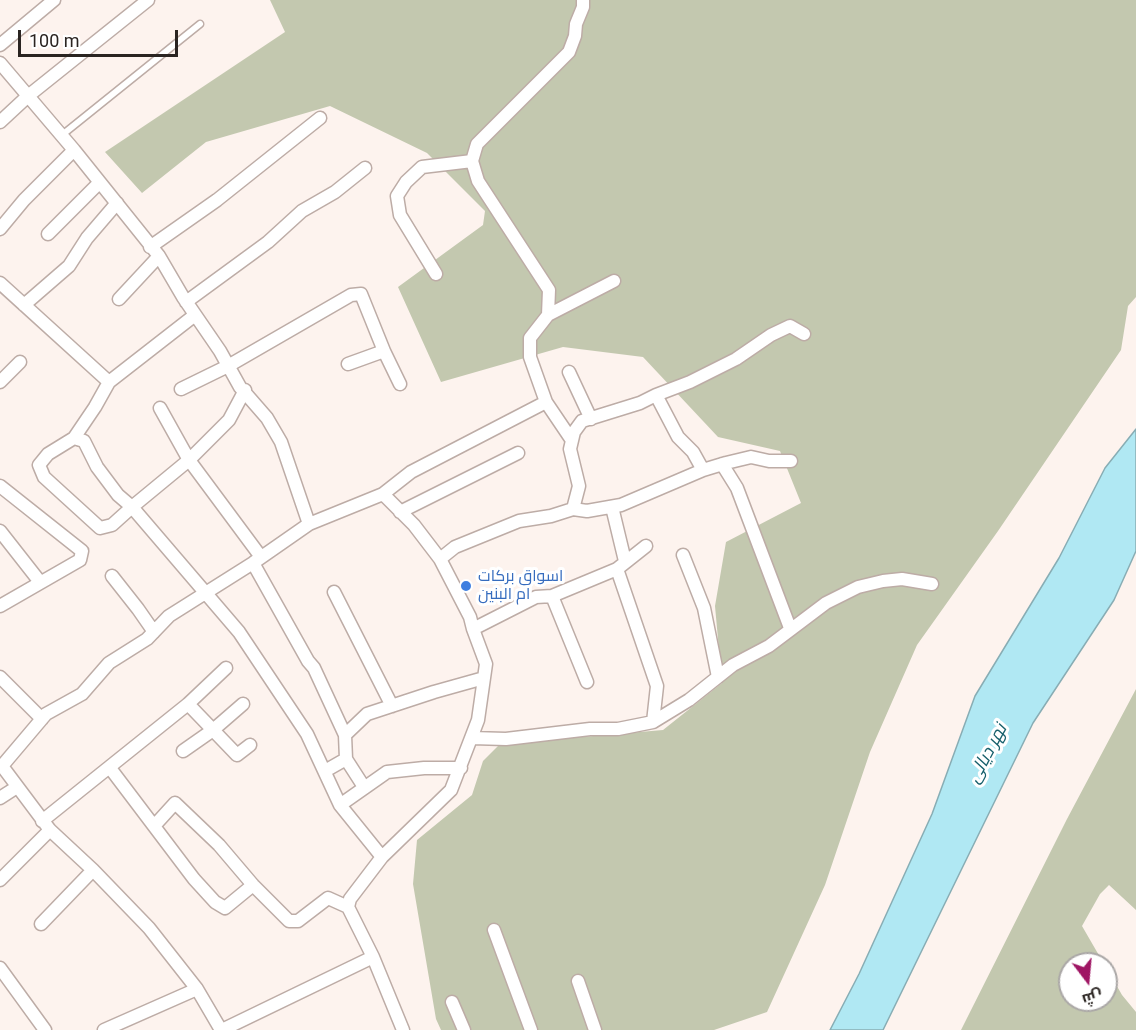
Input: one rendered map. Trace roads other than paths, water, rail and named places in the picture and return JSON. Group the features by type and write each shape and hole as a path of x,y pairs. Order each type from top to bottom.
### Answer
{"street":[{"path":"0,45 54,0"},
{"path":"0,122 28,96 148,0"},
{"path":"548,315 549,290 478,181 472,160 477,144 569,52 583,7 583,0"},
{"path":"0,63 62,135 155,252 240,387 245,390 267,418 281,442 309,524"},
{"path":"119,299 155,252 320,118"},
{"path":"0,229 24,200 74,150"},
{"path":"436,274 400,215 396,196 406,182 422,167 472,160"},
{"path":"186,302 268,242 302,211 335,192 365,168"},
{"path":"48,234 99,183"},
{"path":"24,304 69,267 87,238 117,203"},
{"path":"571,439 546,402 530,357 530,338 548,315 614,281"},
{"path":"0,283 109,382"},
{"path":"181,389 228,366 351,295 361,294 400,384"},
{"path":"195,315 109,382 74,438 48,454 39,465 44,477 100,528 112,525 189,460 229,420 245,390"},
{"path":"573,509 579,486 572,464 571,439 582,422 640,403 690,382 736,359 771,334 790,326 804,334"},
{"path":"348,364 384,351"},
{"path":"0,382 20,362"},
{"path":"569,372 591,418"},
{"path":"656,395 678,437 693,452 703,470"},
{"path":"373,957 222,1030 197,989 149,928 46,825 1,767 46,714 82,694 109,663 147,639 169,616 206,594 309,524 383,495 411,472 546,402"},
{"path":"160,408 189,460 257,560 308,661 314,668 345,735 346,759 364,787"},
{"path":"74,438 84,441 97,467 118,495 132,507 239,632 307,734 340,805 382,857"},
{"path":"400,512 518,453"},
{"path":"440,559 454,547 519,521 551,516 573,509 587,511 612,507 722,464 751,458 791,461"},
{"path":"722,464 737,488 790,628"},
{"path":"0,486 81,551 80,560 0,606"},
{"path":"348,907 350,899 382,857 451,790 478,720 486,664 470,616 440,559 383,495"},
{"path":"612,507 621,565 657,686 653,722"},
{"path":"0,531 40,582"},
{"path":"473,629 536,597 552,596 621,565 646,546"},
{"path":"683,555 704,608 718,677"},
{"path":"112,576 154,632"},
{"path":"472,738 506,738 590,729 618,729 653,722 689,700 733,664 769,646 826,603 858,587 902,579 932,584"},
{"path":"334,592 392,706"},
{"path":"552,596 587,682"},
{"path":"0,880 46,825 226,669"},
{"path":"0,677 42,719"},
{"path":"345,735 367,714 484,678"},
{"path":"188,704 237,755 250,746"},
{"path":"183,752 243,704"},
{"path":"325,771 346,759"},
{"path":"110,768 194,879 215,902 225,908 252,885"},
{"path":"340,805 387,772 424,768 461,768"},
{"path":"0,798 17,787"},
{"path":"154,825 175,802 219,845 252,885 289,921 298,921 328,898 348,907 373,957 403,1030"},
{"path":"41,924 93,870"},
{"path":"494,930 531,1030"},
{"path":"0,968 45,1030"},
{"path":"578,981 595,1030"},
{"path":"105,1030 197,989"},
{"path":"452,1002 464,1030"}],"lane":[{"path":"62,135 200,24"}],"water":[{"name":"نهر ديالى","path":"1136,429 1136,551 1114,600 1033,723 883,1030 830,1030 859,974 932,814 975,696 1059,558 1105,468"}],"place":[{"name":"اسواق بركات ام البنين","path":"466,586"}]}
